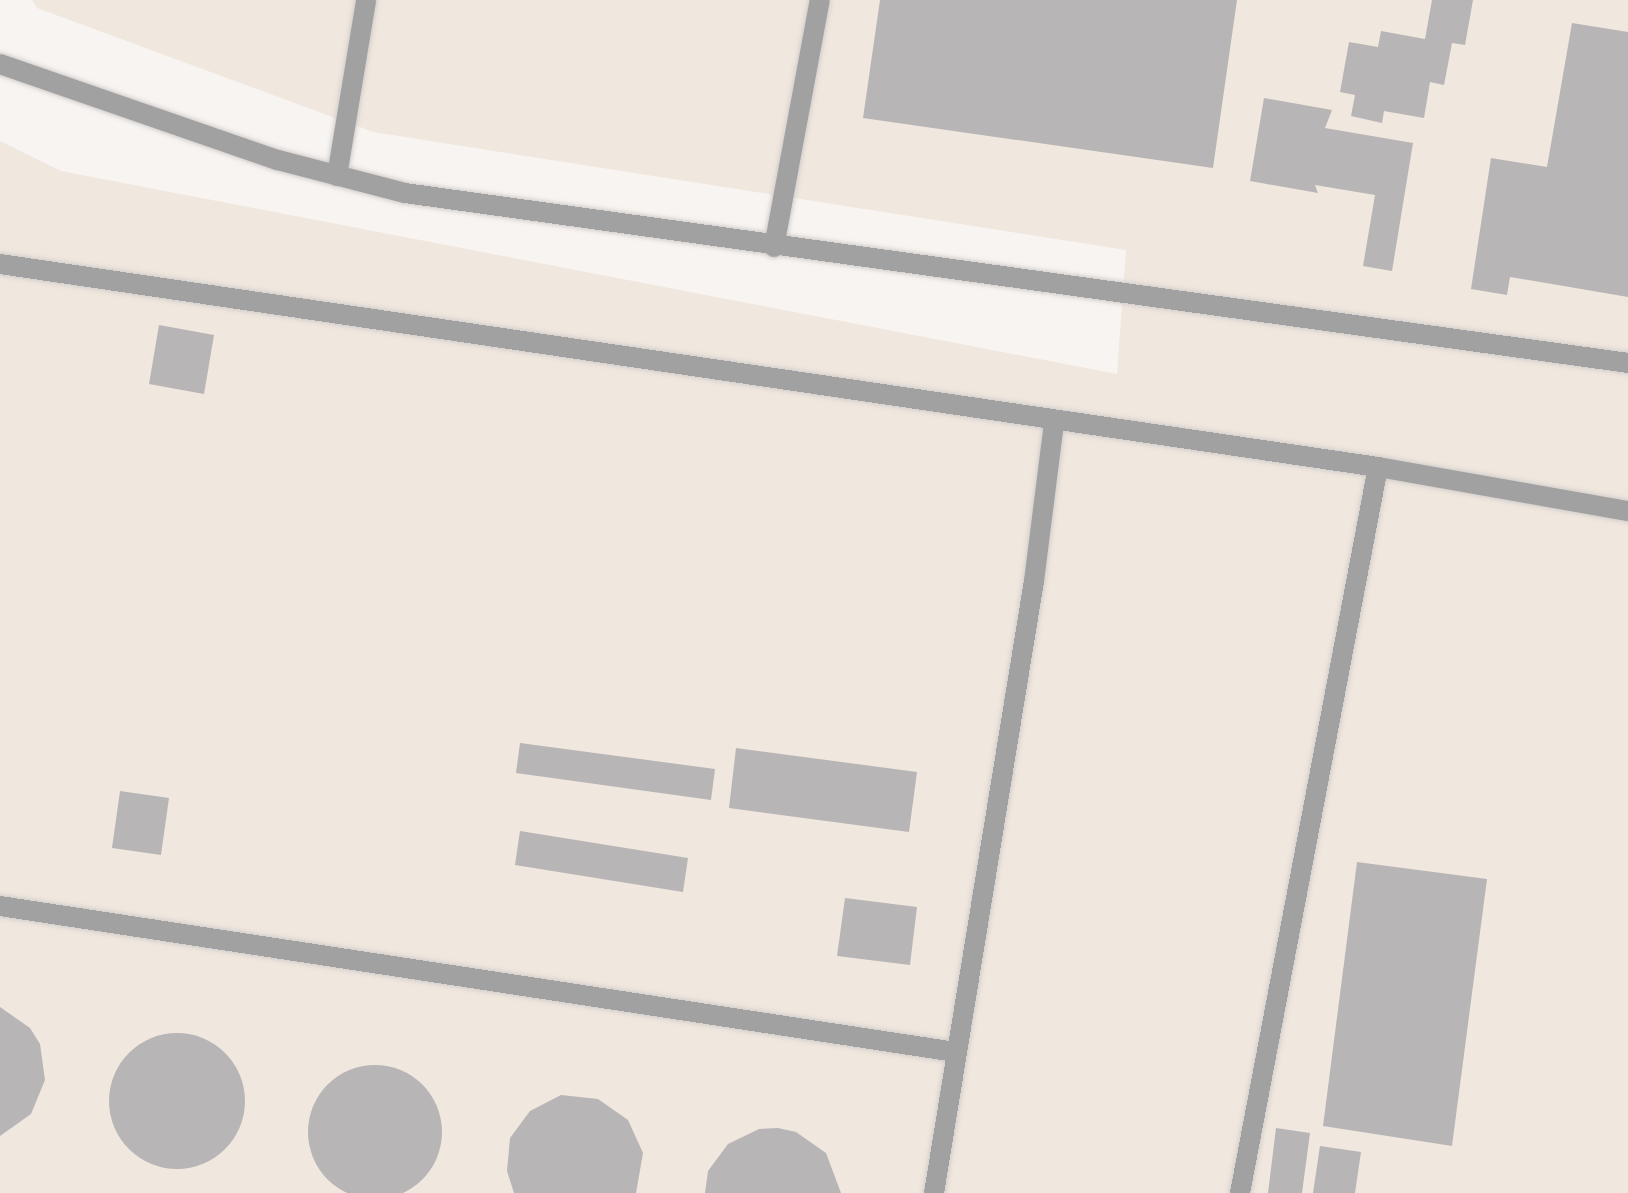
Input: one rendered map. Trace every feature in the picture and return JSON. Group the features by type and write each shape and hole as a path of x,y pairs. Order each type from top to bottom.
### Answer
{"lane":[{"path":"337,176 366,0"},
{"path":"774,247 820,0"},
{"path":"0,64 337,176 405,193 774,247 1628,363"},
{"path":"0,264 1054,423 1378,467 1628,511"},
{"path":"934,1193 1034,581 1054,423"},
{"path":"1240,1193 1378,467"},
{"path":"0,906 955,1052"}],"shaded area":[{"path":"32,0 1628,0 1628,1193 0,1193 0,141 61,171 1117,374 1126,250 373,132 37,8"}],"building":[{"path":"880,0 1237,0 1213,168 863,118"},
{"path":"1432,0 1473,0 1465,45 1452,43 1444,85 1430,82 1424,118 1384,111 1382,123 1351,116 1355,95 1340,92 1349,42 1378,47 1381,31 1425,39"},
{"path":"1572,23 1628,32 1628,297 1510,277 1507,295 1471,289 1491,158 1547,167"},
{"path":"1264,98 1332,110 1325,128 1413,143 1392,271 1363,266 1375,195 1315,185 1318,193 1250,181"},
{"path":"159,325 214,335 204,394 149,384"},
{"path":"520,743 715,769 711,800 516,773"},
{"path":"736,748 917,772 909,832 729,808"},
{"path":"120,791 169,798 161,855 112,848"},
{"path":"520,831 688,858 683,892 515,865"},
{"path":"1357,862 1487,879 1452,1146 1323,1126"},
{"path":"845,898 917,907 910,965 837,956"},
{"path":"0,1007 30,1028 40,1044 45,1080 31,1114 0,1136"},
{"path":"177,1033 203,1038 225,1053 240,1075 245,1101 240,1127 225,1149 203,1164 177,1169 151,1164 129,1149 114,1127 109,1101 114,1075 129,1053 151,1038"},
{"path":"375,1065 401,1070 423,1084 437,1106 442,1132 437,1158 423,1180 401,1194 375,1199 349,1194 327,1180 313,1158 308,1132 313,1106 327,1084 349,1070"},
{"path":"561,1095 598,1099 628,1120 643,1153 636,1193 514,1193 507,1171 510,1138 530,1111"},
{"path":"778,1128 796,1132 826,1153 841,1193 705,1193 708,1171 728,1144 759,1129"},
{"path":"1276,1128 1310,1133 1302,1193 1268,1193"},
{"path":"1320,1146 1361,1152 1355,1193 1313,1193"}]}
